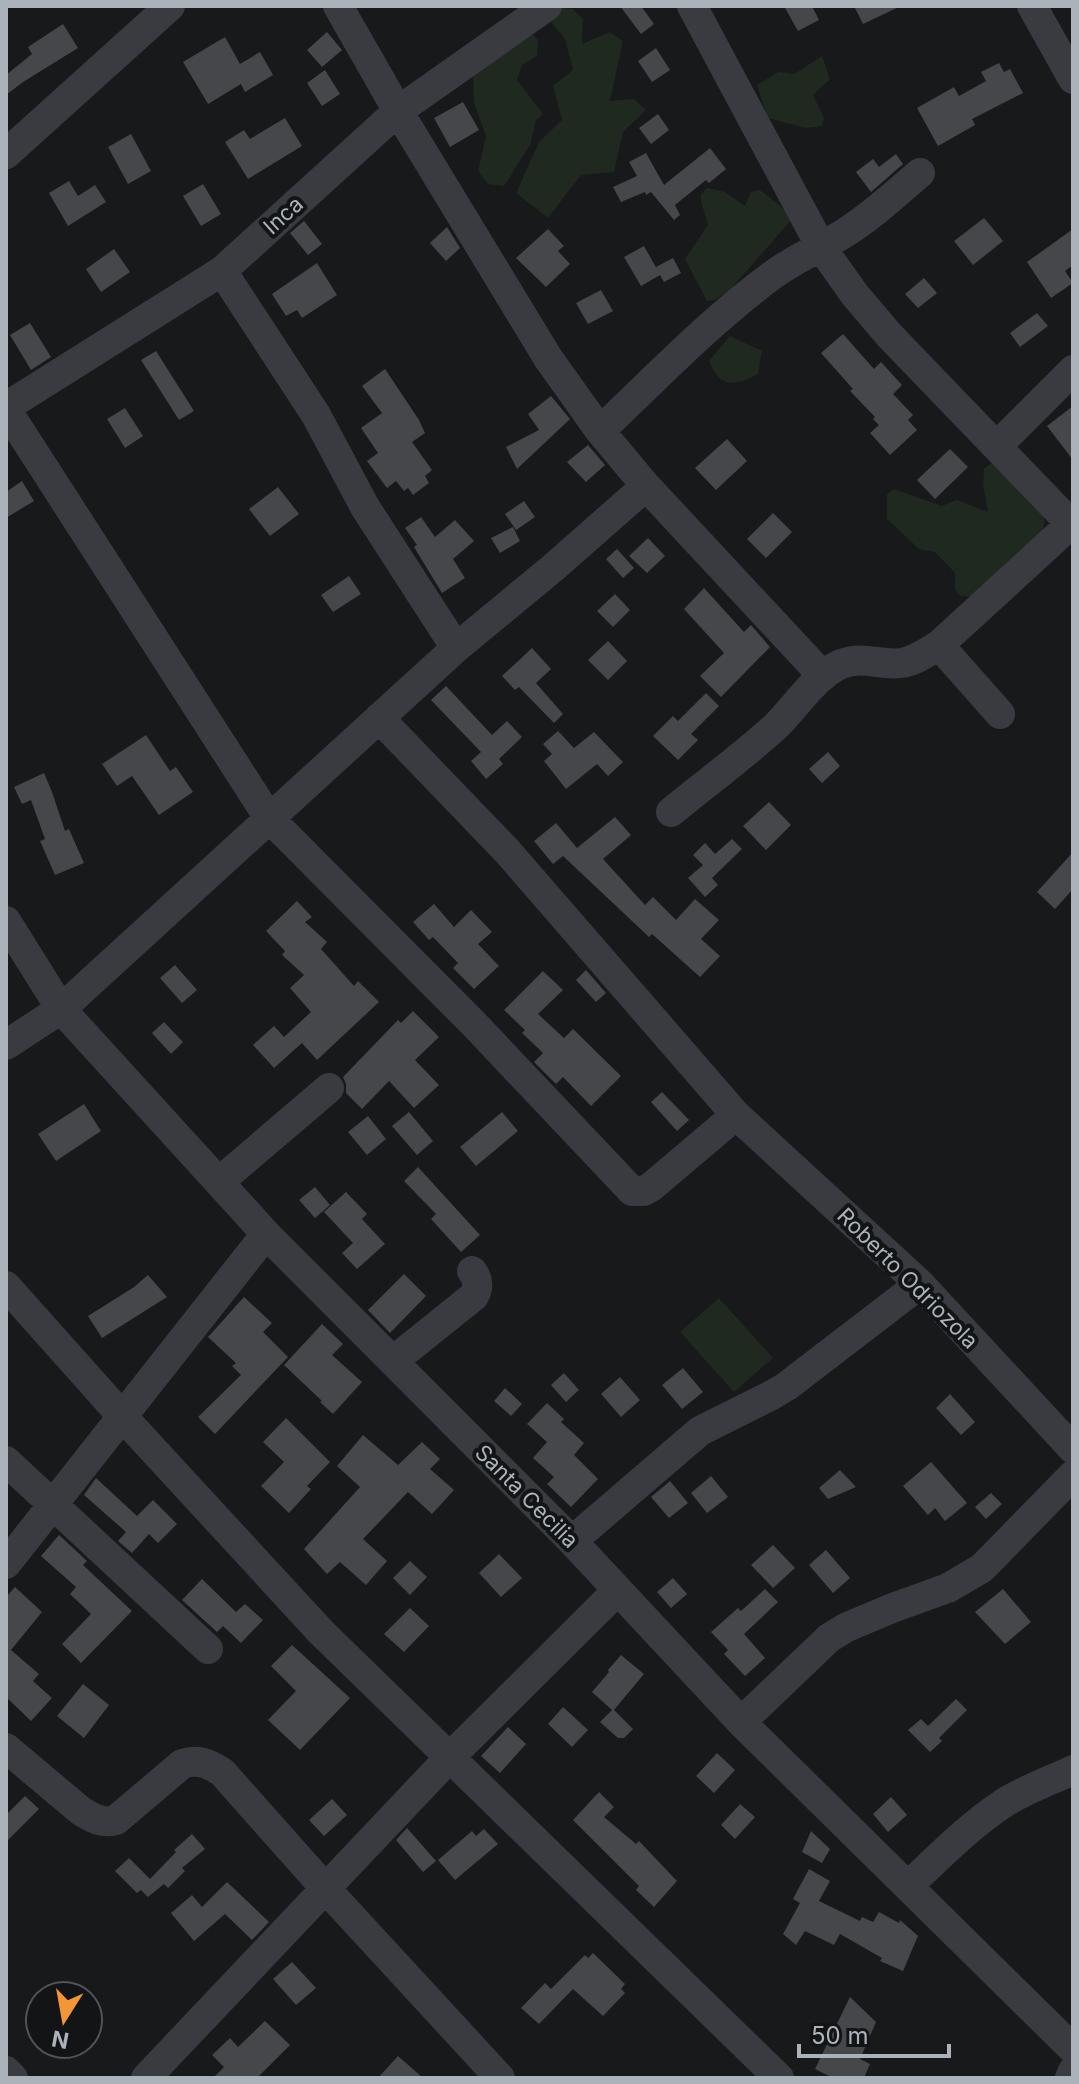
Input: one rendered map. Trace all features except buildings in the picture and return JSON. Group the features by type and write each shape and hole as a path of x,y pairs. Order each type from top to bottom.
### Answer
{"street":[{"path":"10,140 170,6"},
{"path":"338,6 548,358 600,431 646,486 823,676"},
{"name":"Inca","path":"6,408 222,271 398,111 547,6"},
{"path":"671,812 775,726 823,676 839,665 859,659 887,663 916,660 939,645 1072,525 863,305 821,247 692,6"},
{"path":"1032,6 1073,79"},
{"path":"600,431 747,295 800,257 861,222 920,173"},
{"path":"222,271 316,415 365,507 456,648"},
{"path":"997,446 1073,370"},
{"path":"6,408 269,818 481,1015 632,1191 644,1191 651,1187 736,1115"},
{"path":"6,1045 61,1009 456,648 646,486"},
{"path":"939,645 1000,714"},
{"name":"Roberto Odriozola","path":"379,718 507,851 736,1115 920,1284 1073,1449"},
{"name":"Santa Cecilia","path":"6,921 61,1009 266,1234 572,1541 741,1722 1073,2049"},
{"path":"219,1182 329,1088"},
{"path":"6,1564 266,1234"},
{"path":"393,1361 474,1296 478,1286 472,1271"},
{"path":"572,1541 700,1431 787,1386 920,1284"},
{"path":"6,1286 321,1632 450,1757 761,2071"},
{"path":"6,1461 208,1649"},
{"path":"741,1722 829,1638 847,1627 948,1588 982,1568 1073,1475"},
{"path":"146,2078 450,1757 618,1590"},
{"path":"6,1748 81,1811 109,1822 116,1820 182,1764 196,1761 222,1772 483,2072"},
{"path":"908,1886 997,1808 1073,1770"},
{"path":"6,2071 13,2078"},
{"path":"1070,2078 1073,2071"}],"shaded area":[{"path":"550,7 573,9 583,19 582,44 610,32 623,41 610,101 634,99 646,110 623,132 614,172 581,175 548,218 516,193 539,142 562,120 553,86 573,70 565,39 549,19"},
{"path":"527,28 538,40 537,56 522,65 517,80 543,114 536,120 530,145 504,186 488,184 478,171 486,136 474,103 473,76"},
{"path":"822,56 830,79 813,95 824,118 822,126 805,128 768,118 757,85 778,72 794,74"},
{"path":"707,188 725,192 745,206 751,192 760,190 794,217 729,291 715,300 707,301 685,259 708,225 701,202 701,194"},
{"path":"730,336 762,351 758,374 735,383 718,376 709,361"},
{"path":"997,460 1026,491 1044,518 1044,527 1035,550 976,597 961,596 955,590 955,573 935,552 919,549 887,519 887,494 894,489 942,506 957,500 988,512 983,485 984,468"},
{"path":"719,1298 773,1358 734,1392 680,1332"}]}
